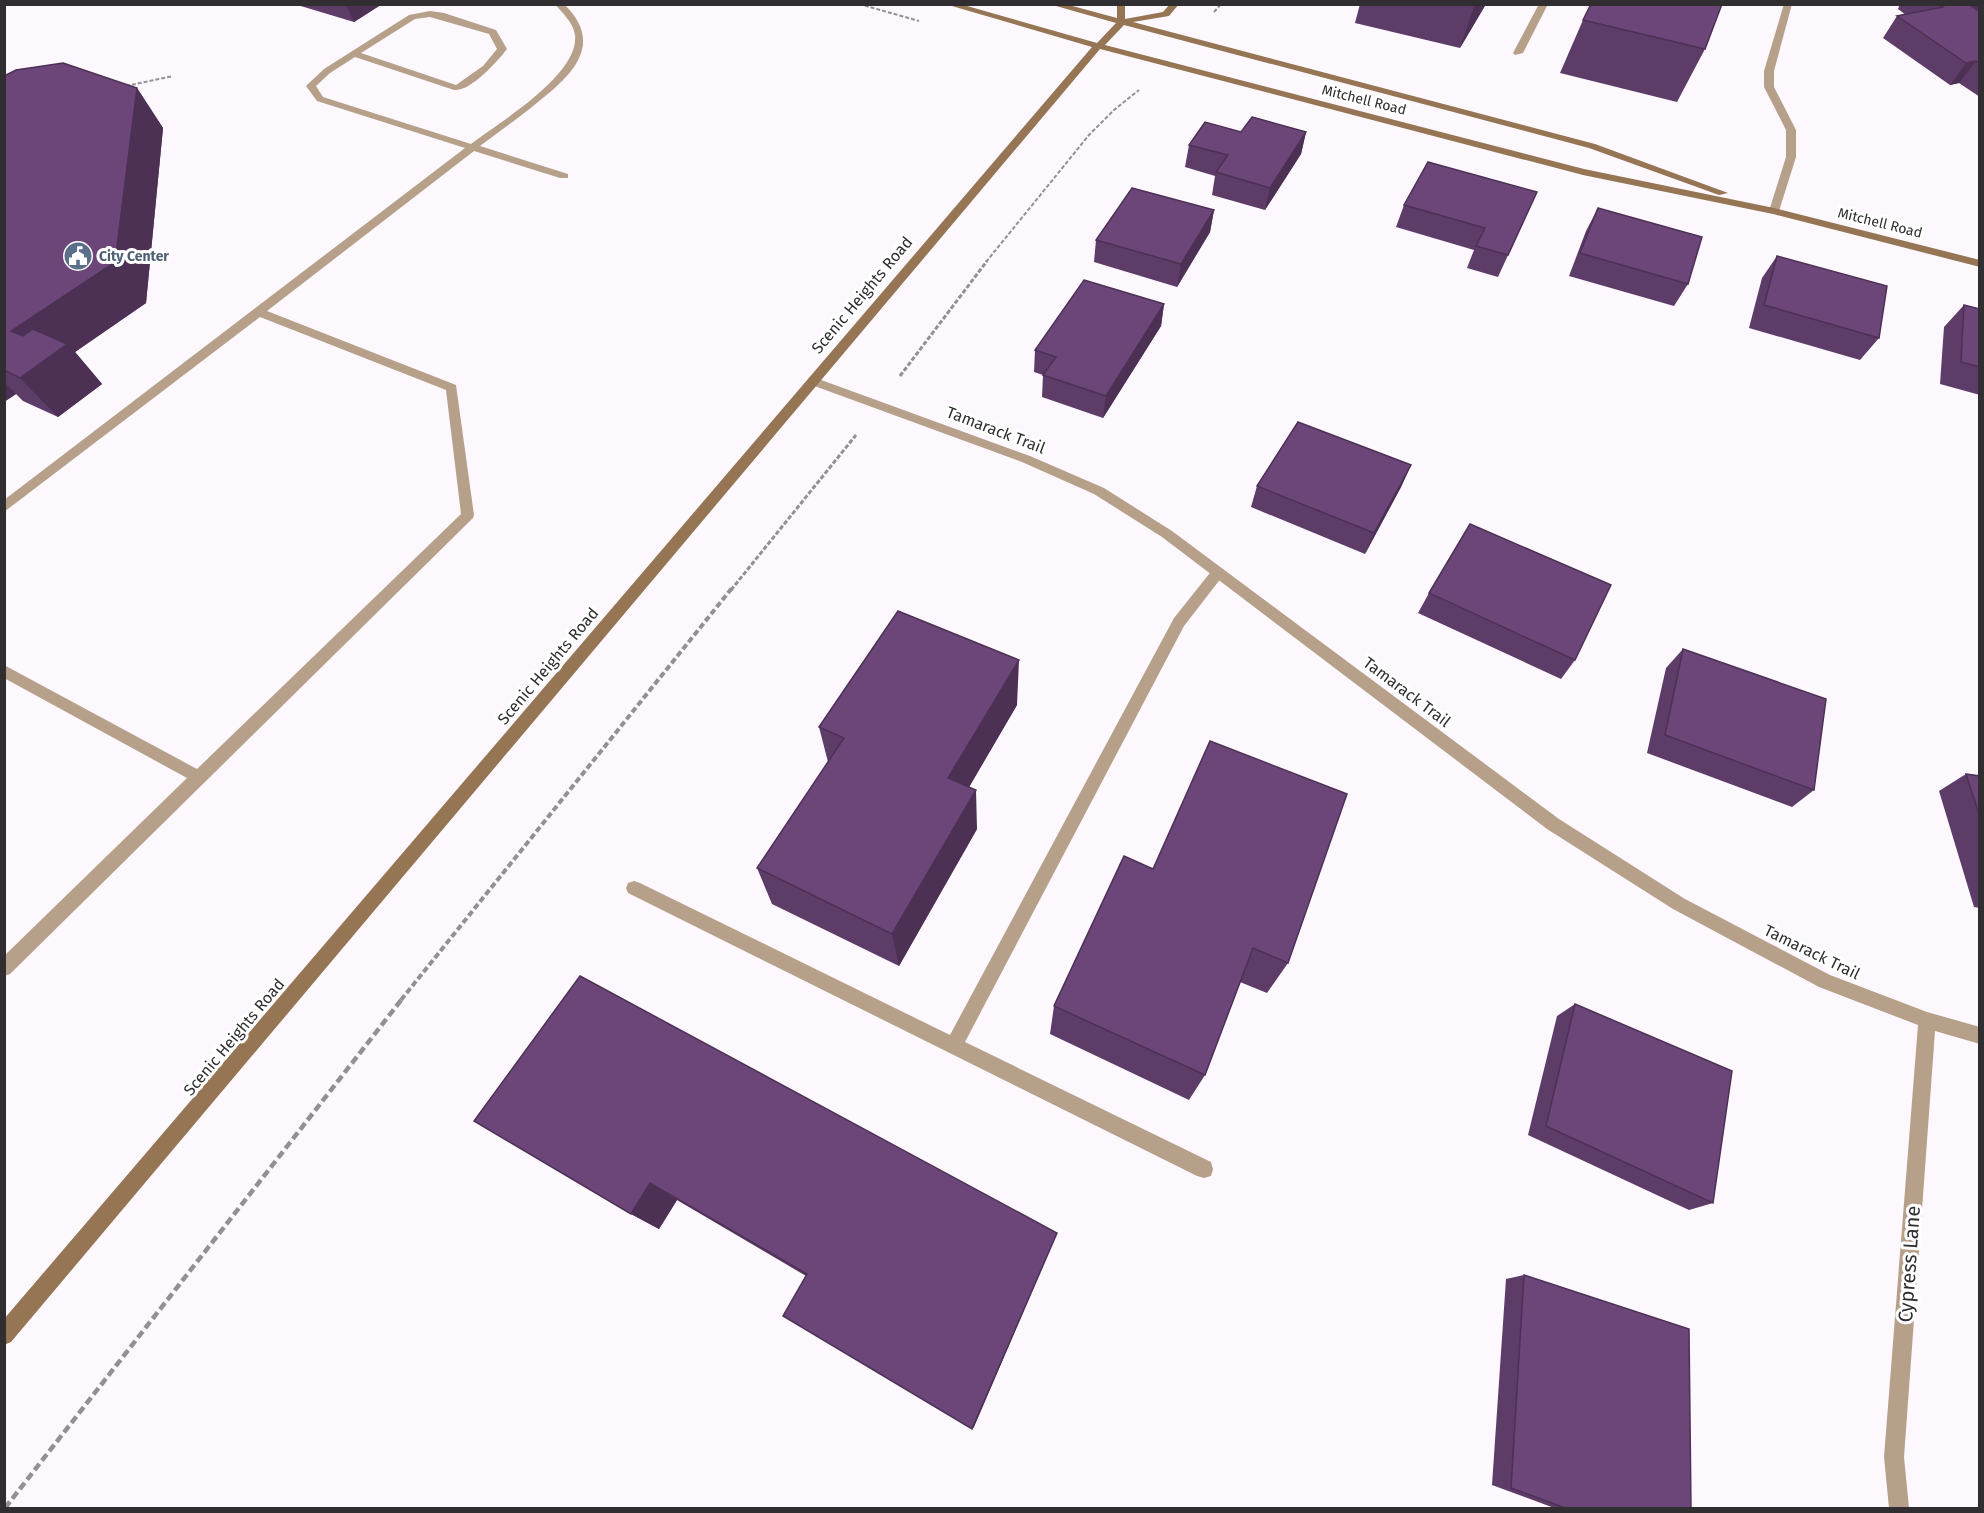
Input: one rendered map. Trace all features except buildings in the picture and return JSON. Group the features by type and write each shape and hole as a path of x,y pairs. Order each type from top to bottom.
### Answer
{"main road":[{"name":"Mitchell Road","path":"949,4 1099,46 1583,172 1774,211 1980,264"},
{"name":"Mitchell Road","path":"1053,4 1592,146 1774,211"},
{"path":"1121,4 1121,22 1166,14 1175,4"},
{"name":"Scenic Heights Road","path":"4,1335 813,381 1121,22"}],"street":[{"path":"4,507 558,82 572,67 581,47 579,29 568,12 559,4"},
{"path":"1518,53 1544,4"},
{"path":"1774,211 1791,158 1791,130 1769,87 1769,70 1788,4"},
{"path":"354,54 457,88 486,68 502,49 493,32 444,16 430,14 412,17 327,71 311,86 320,99 564,176"},
{"path":"4,968 468,514 452,388 259,312"},
{"name":"Tamarack Trail","path":"813,381 1026,459 1099,491 1167,534 1553,824 1679,904 1826,981 1927,1020 1980,1036"},
{"path":"954,1046 1179,622 1218,573"},
{"path":"4,671 198,777"},
{"path":"634,888 1204,1169"},
{"name":"Cypress Lane","path":"1899,1509 1894,1457 1927,1020"}],"path":[{"path":"122,87 173,76"},
{"path":"5,1509 473,909 818,484 879,405 954,301 1062,168 1123,100 1141,89"}],"place":[{"name":"City Center","path":"78,256"}]}
